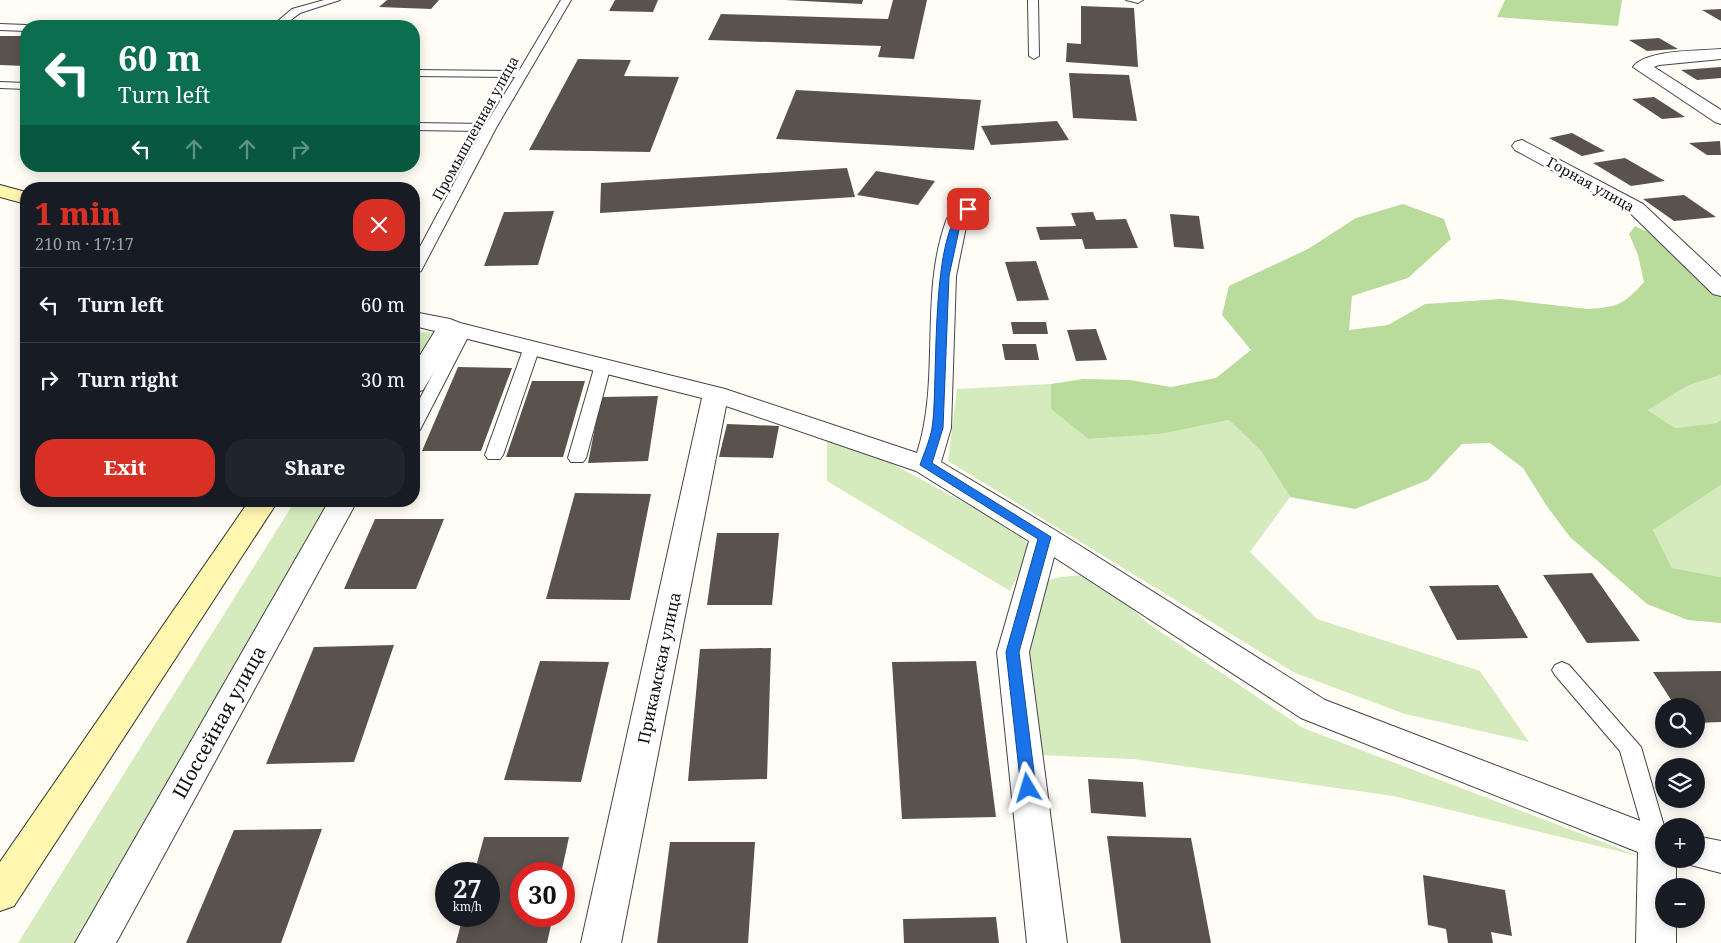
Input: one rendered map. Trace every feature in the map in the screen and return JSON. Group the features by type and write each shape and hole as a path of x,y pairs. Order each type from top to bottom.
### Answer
{"street":[{"path":"1721,54 1655,60 1642,67 1721,118"},
{"name":"Горная улица","path":"1522,146 1636,208 1721,288"},
{"path":"0,192 20,197"},
{"path":"926,465 938,428 945,276 957,220 980,198"},
{"path":"420,320 716,394 926,465 1045,537 1313,709 1655,843"},
{"path":"420,377 457,328"},
{"name":"Прикамская улица","path":"601,943 716,394"},
{"path":"0,894 260,507"},
{"name":"Шоссейная улица","path":"95,943 340,507"},
{"path":"1045,537 1012,652 1047,943"},
{"path":"1705,854 1721,857"},
{"path":"1656,943 1660,868"}],"lane":[{"path":"285,20 296,11 336,0"},
{"name":"Промышленная улица","path":"420,260 490,128 566,0"},
{"path":"1033,0 1034,56"},
{"path":"1131,0 1138,0"},
{"path":"0,28 20,28"},
{"path":"420,73 522,74"},
{"path":"0,85 20,86"},
{"path":"420,126 490,128"},
{"path":"420,412 457,328"},
{"path":"494,455 532,347"},
{"path":"576,458 603,365"},
{"path":"1562,670 1630,747 1655,826"}],"green space":[{"path":"1505,0 1622,0 1618,26 1497,17"},
{"path":"1403,204 1444,219 1451,239 1408,278 1352,296 1349,330 1388,325 1425,304 1501,299 1588,309 1607,307 1620,303 1626,300 1644,282 1638,255 1629,234 1635,226 1657,236 1721,297 1721,375 1689,385 1648,410 1675,428 1716,423 1721,420 1721,485 1653,530 1672,568 1721,577 1721,623 1688,620 1647,604 1570,537 1546,505 1523,468 1490,443 1462,444 1428,480 1355,509 1290,497 1261,451 1229,420 1161,434 1088,439 1051,409 1051,384 1083,379 1130,380 1171,387 1216,378 1251,350 1222,315 1229,286 1308,249 1356,218"},
{"path":"420,332 434,333 437,338 420,367"},
{"path":"1721,375 1721,420 1716,423 1675,428 1648,410 1689,385"},
{"path":"1051,384 1051,409 1088,439 1161,434 1229,420 1261,451 1290,497 1250,552 1317,619 1480,671 1529,742 1405,714 1295,673 948,461 957,389"},
{"path":"827,437 889,462 1022,534 1030,550 1010,591 827,481"},
{"path":"1721,485 1721,577 1672,568 1653,530"},
{"path":"291,507 336,507 82,943 18,943"},
{"path":"1083,575 1097,579 1149,624 1303,728 1642,857 1393,796 1133,759 1039,755 1025,649 1032,584 1061,577"}],"building":[{"path":"387,0 439,0 431,9 379,7"},
{"path":"615,0 658,0 653,12 609,11"},
{"path":"785,0 863,0 862,4"},
{"path":"893,0 927,0 914,59 878,57 881,46 708,40 721,14 888,19"},
{"path":"1081,6 1134,8 1138,67 1066,62 1067,43 1081,44"},
{"path":"1721,9 1721,21 1702,10"},
{"path":"0,36 20,36 20,66 0,65"},
{"path":"1659,38 1678,49 1647,51 1629,40"},
{"path":"578,59 631,60 624,76 679,77 650,152 529,150"},
{"path":"1721,67 1721,78 1697,80 1681,70"},
{"path":"1069,73 1129,75 1137,121 1073,118"},
{"path":"796,90 981,100 974,150 776,139"},
{"path":"1654,97 1685,117 1662,119 1632,99"},
{"path":"1057,121 1069,140 991,145 981,126"},
{"path":"1572,133 1605,151 1582,156 1549,138"},
{"path":"1720,141 1721,155 1707,155 1689,143"},
{"path":"1625,158 1665,181 1631,186 1593,163"},
{"path":"847,168 855,197 600,213 601,183"},
{"path":"876,171 935,181 918,205 857,195"},
{"path":"1684,195 1716,217 1674,221 1643,199"},
{"path":"554,211 538,265 484,266 504,212"},
{"path":"1093,212 1096,220 1126,219 1138,248 1085,249 1082,239 1040,240 1036,227 1076,226 1071,213"},
{"path":"1170,214 1199,216 1204,249 1174,247"},
{"path":"1036,261 1049,300 1017,301 1005,262"},
{"path":"1011,322 1046,322 1048,334 1013,334"},
{"path":"1096,329 1107,360 1076,361 1067,330"},
{"path":"1002,344 1036,344 1039,360 1005,360"},
{"path":"458,367 512,368 481,451 422,451"},
{"path":"532,381 585,381 563,457 506,457"},
{"path":"658,396 648,461 588,463 601,397"},
{"path":"727,424 779,426 773,458 719,457"},
{"path":"575,493 651,494 630,600 546,599"},
{"path":"375,519 444,519 416,589 344,589"},
{"path":"717,533 779,533 772,605 707,605"},
{"path":"1592,573 1640,641 1587,643 1543,575"},
{"path":"1498,585 1528,638 1457,640 1429,586"},
{"path":"394,645 354,762 266,764 314,647"},
{"path":"771,648 767,779 688,781 700,649"},
{"path":"540,661 609,662 581,782 504,780"},
{"path":"976,661 996,817 902,819 892,662"},
{"path":"1721,671 1721,722 1705,723 1705,698 1670,698 1653,672"},
{"path":"1088,779 1143,782 1146,817 1091,813"},
{"path":"322,829 281,943 186,943 234,830"},
{"path":"1107,836 1191,838 1211,943 1121,943"},
{"path":"484,837 569,837 564,862 510,862 510,927 551,927 547,943 456,943 460,927 500,927 500,862 477,862"},
{"path":"670,842 755,842 748,943 657,943"},
{"path":"1423,875 1505,890 1512,936 1491,932 1493,943 1448,943 1446,929 1428,925"},
{"path":"996,917 999,943 904,943 903,919"}],"route":[{"path":"968,209 957,220 945,276 938,428 926,465 1045,537 1012,652 1028,788"}]}
